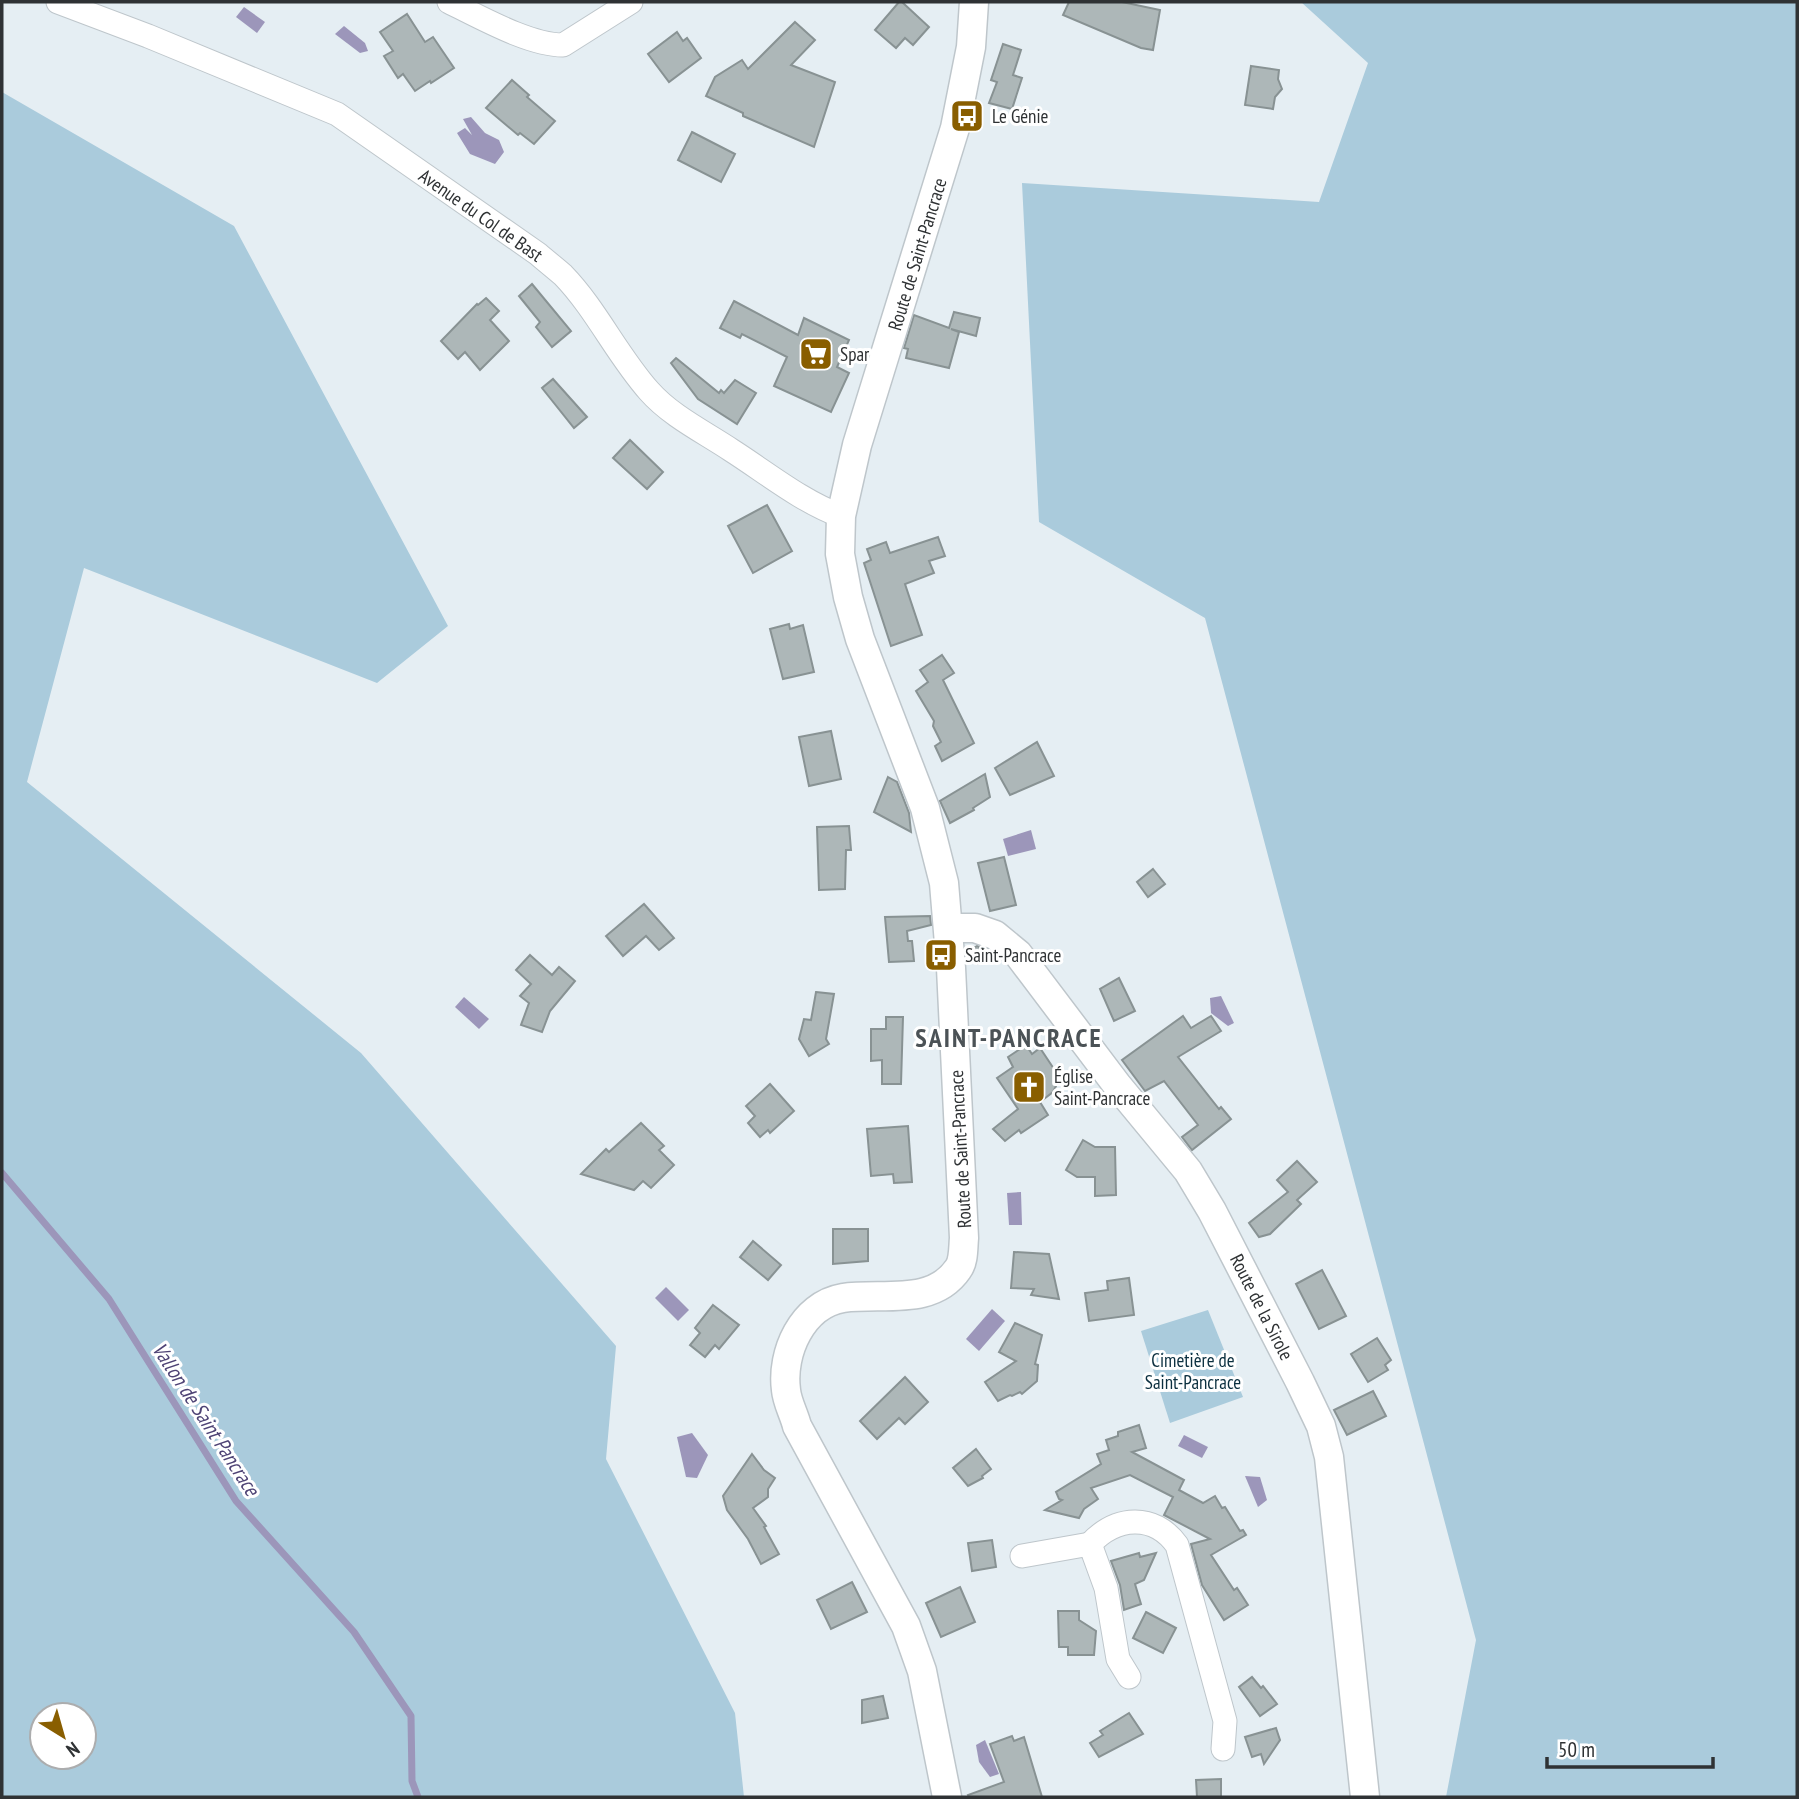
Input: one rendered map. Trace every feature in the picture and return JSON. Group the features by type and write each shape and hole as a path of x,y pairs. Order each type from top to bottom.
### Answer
{"street":[{"name":"Avenue du Col de Bast","path":"58,2 337,114 538,254 562,275 638,378 651,394 670,410 788,488 841,516"},
{"path":"449,2 506,29 552,45 563,45 631,2"},
{"name":"Route de Saint-Pancrace","path":"947,1797 922,1671 906,1626 797,1426 786,1390 787,1354 798,1330 818,1309 840,1298 922,1294 941,1285 959,1269 962,1258 964,1238 949,928 944,883 932,830 860,639 840,554 841,516 858,445 955,128 971,47 974,2"},
{"name":"Route de la Sirole","path":"949,928 975,928 995,936 1018,954 1117,1085 1188,1171 1212,1211 1300,1382 1321,1426 1329,1457 1365,1797"},
{"path":"1022,1556 1090,1544 1099,1534 1128,1521 1155,1525 1169,1534 1177,1545 1225,1721 1223,1749"},
{"path":"1090,1544 1106,1588 1118,1659 1129,1676"}],"green space":[{"path":"1301,2 1797,2 1797,1797 1446,1797 1476,1640 1205,618 1039,522 1022,183 1319,202 1368,63"},
{"path":"2,92 234,226 448,626 377,683 84,568 27,782 361,1053 616,1346 606,1459 735,1713 744,1797 2,1797"},
{"name":"Cimetière de Saint-Pancrace","path":"1208,1310 1243,1397 1170,1423 1141,1331"}],"shaded area":[{"path":"244,7 265,22 257,33 236,17"},
{"path":"344,26 365,43 368,51 360,53 335,34"},
{"path":"471,117 485,133 499,140 504,152 495,164 470,154 457,133 465,128 472,135 463,119"},
{"path":"1031,830 1036,849 1008,856 1003,839"},
{"path":"1221,996 1234,1023 1228,1026 1211,1013 1210,998"},
{"path":"464,997 489,1019 479,1029 455,1007"},
{"path":"1021,1192 1022,1225 1009,1225 1007,1193"},
{"path":"666,1287 689,1310 678,1321 655,1298"},
{"path":"992,1309 1005,1321 979,1351 966,1339"},
{"path":"692,1433 708,1455 697,1478 686,1477 677,1437"},
{"path":"1184,1435 1208,1447 1202,1458 1178,1446"},
{"path":"1245,1476 1260,1477 1267,1500 1258,1507"},
{"path":"985,1740 999,1774 990,1777 979,1762 976,1745"}],"building":[{"path":"899,2 929,27 913,45 905,38 896,48 875,30"},
{"path":"1069,2 1122,2 1160,10 1153,50 1141,48 1063,15"},
{"path":"407,14 425,42 433,37 454,68 415,91 403,74 398,78 384,56 393,51 380,32"},
{"path":"795,22 815,40 791,65 835,82 814,147 743,116 743,113 706,96 715,77 742,60 748,69"},
{"path":"677,32 683,41 687,38 701,58 669,82 648,54"},
{"path":"1003,44 1021,50 1013,75 1022,78 1012,109 989,103 997,82 991,80"},
{"path":"1251,66 1279,70 1278,79 1282,89 1275,97 1273,109 1245,105"},
{"path":"512,80 555,121 534,144 520,133 518,135 486,108"},
{"path":"692,132 735,154 721,182 678,160"},
{"path":"532,284 571,331 552,347 536,327 540,322 519,296"},
{"path":"486,298 499,311 490,320 509,341 480,370 465,352 458,359 441,341"},
{"name":"Spar","path":"734,301 798,335 804,318 849,340 837,367 849,373 831,412 774,386 787,357 742,334 740,338 720,328"},
{"path":"954,312 980,318 976,336 951,329 959,332 949,368 906,358 908,349 904,348 914,315 949,328"},
{"path":"676,358 719,393 721,390 724,393 735,380 756,393 737,424 698,399 671,363"},
{"path":"553,379 587,417 574,428 542,388"},
{"path":"630,440 663,472 647,489 613,458"},
{"path":"767,505 792,551 753,573 728,526"},
{"path":"938,537 945,556 929,561 934,573 905,584 922,635 891,646 864,563 871,560 867,549 886,542 890,553"},
{"path":"789,624 790,629 803,625 814,672 783,679 770,629"},
{"path":"942,655 954,673 943,680 974,743 942,761 935,746 941,742 933,726 934,721 916,691 928,682 920,670"},
{"path":"831,731 841,779 809,786 799,737"},
{"path":"1037,742 1054,776 1010,795 995,768"},
{"path":"985,774 990,797 973,808 974,810 950,823 940,801"},
{"path":"888,777 897,782 909,813 911,832 874,812"},
{"path":"849,826 851,850 846,850 845,889 819,890 817,827"},
{"path":"1004,857 1016,905 990,911 978,863"},
{"path":"1153,869 1165,884 1148,897 1137,882"},
{"path":"644,904 674,938 659,950 646,936 623,956 606,936"},
{"path":"930,916 931,925 907,931 908,941 912,941 914,961 889,962 885,917"},
{"path":"977,946 990,952 986,960 979,964 967,961 966,952"},
{"path":"530,955 552,975 559,967 575,981 550,1011 542,1032 521,1025 529,1003 520,996 531,984 516,970"},
{"path":"1119,978 1135,1011 1114,1021 1100,989"},
{"path":"816,992 834,994 826,1039 829,1044 809,1056 799,1039 804,1019 811,1020"},
{"path":"1183,1016 1191,1028 1211,1016 1221,1031 1178,1057 1219,1109 1221,1107 1231,1119 1192,1150 1182,1137 1198,1125 1164,1081 1145,1091 1122,1060"},
{"path":"886,1017 903,1017 901,1084 882,1084 882,1060 871,1061 871,1029 886,1029"},
{"name":"Église Saint-Pancrace","path":"1026,1045 1032,1054 1040,1048 1060,1078 1053,1092 1040,1102 1048,1115 1021,1133 1019,1130 1005,1141 993,1129 1018,1109 997,1078 1013,1067 1008,1057"},
{"path":"770,1084 794,1111 770,1133 768,1130 760,1137 748,1123 755,1116 746,1106"},
{"path":"641,1123 664,1146 659,1150 674,1165 651,1188 643,1181 634,1190 581,1174 606,1149 609,1152"},
{"path":"908,1126 912,1182 894,1183 893,1174 871,1176 867,1129"},
{"path":"1083,1140 1095,1147 1115,1147 1116,1195 1095,1196 1095,1177 1077,1177 1066,1170"},
{"path":"1297,1161 1317,1182 1297,1200 1301,1204 1270,1234 1259,1237 1249,1223 1288,1192 1277,1180"},
{"path":"833,1229 868,1229 868,1261 833,1264"},
{"path":"753,1241 781,1265 768,1280 740,1257"},
{"path":"1014,1252 1049,1254 1059,1299 1031,1295 1034,1289 1011,1288"},
{"path":"1322,1270 1346,1316 1319,1329 1296,1284"},
{"path":"1129,1278 1134,1315 1089,1321 1085,1293 1108,1290 1107,1281"},
{"path":"713,1305 739,1325 719,1349 715,1345 705,1357 690,1345 700,1333 695,1328"},
{"path":"1015,1323 1042,1335 1035,1364 1038,1365 1037,1381 1022,1394 1020,1392 998,1401 985,1382 1016,1361 999,1352"},
{"path":"1377,1338 1391,1360 1385,1365 1388,1370 1368,1382 1351,1354"},
{"path":"905,1377 928,1402 905,1424 899,1418 877,1439 860,1421"},
{"path":"1373,1391 1386,1416 1347,1435 1334,1410"},
{"path":"1139,1425 1146,1448 1132,1452 1184,1480 1179,1490 1203,1503 1215,1496 1240,1531 1243,1530 1246,1535 1211,1555 1234,1590 1237,1588 1248,1605 1224,1620 1202,1585 1191,1544 1210,1539 1164,1515 1173,1497 1130,1475 1091,1488 1098,1499 1084,1509 1079,1518 1045,1510 1062,1500 1056,1492 1101,1464 1097,1454 1109,1450 1106,1440 1118,1436 1118,1432"},
{"path":"976,1449 991,1469 983,1478 968,1486 953,1468"},
{"path":"752,1454 764,1470 775,1478 768,1489 768,1497 753,1508 766,1526 764,1527 779,1554 761,1564 748,1539 727,1510 723,1496"},
{"path":"992,1540 996,1567 972,1571 968,1543"},
{"path":"1139,1553 1140,1557 1156,1553 1144,1580 1135,1584 1141,1604 1124,1610 1120,1585 1111,1561"},
{"path":"852,1582 867,1612 831,1629 817,1600"},
{"path":"960,1587 975,1622 941,1637 926,1603"},
{"path":"1058,1611 1079,1611 1079,1620 1096,1631 1094,1655 1068,1655 1068,1647 1059,1647"},
{"path":"1146,1612 1176,1628 1163,1653 1133,1638"},
{"path":"1252,1677 1277,1704 1260,1716 1239,1687"},
{"path":"883,1696 888,1718 862,1723 862,1700"},
{"path":"1129,1713 1143,1734 1099,1757 1090,1743 1103,1735 1100,1731"},
{"path":"1276,1728 1280,1740 1264,1764 1261,1754 1252,1757 1245,1737"},
{"path":"1012,1736 1014,1741 1024,1737 1042,1797 969,1797 968,1795 1004,1782 990,1744"},
{"path":"1221,1779 1221,1797 1197,1797 1196,1780"}],"waterway":[{"name":"Vallon de Saint Pancrace","path":"2,1173 109,1299 236,1501 354,1632 411,1716 412,1781 418,1797"}],"place":[{"name":"Le Génie","path":"967,116"},
{"name":"Spar","path":"816,354"},
{"name":"Saint-Pancrace","path":"941,955"},
{"name":"Église Saint-Pancrace","path":"1029,1087"}],"district":[{"name":"SAINT-PANCRACE","path":"1009,1037"}]}
